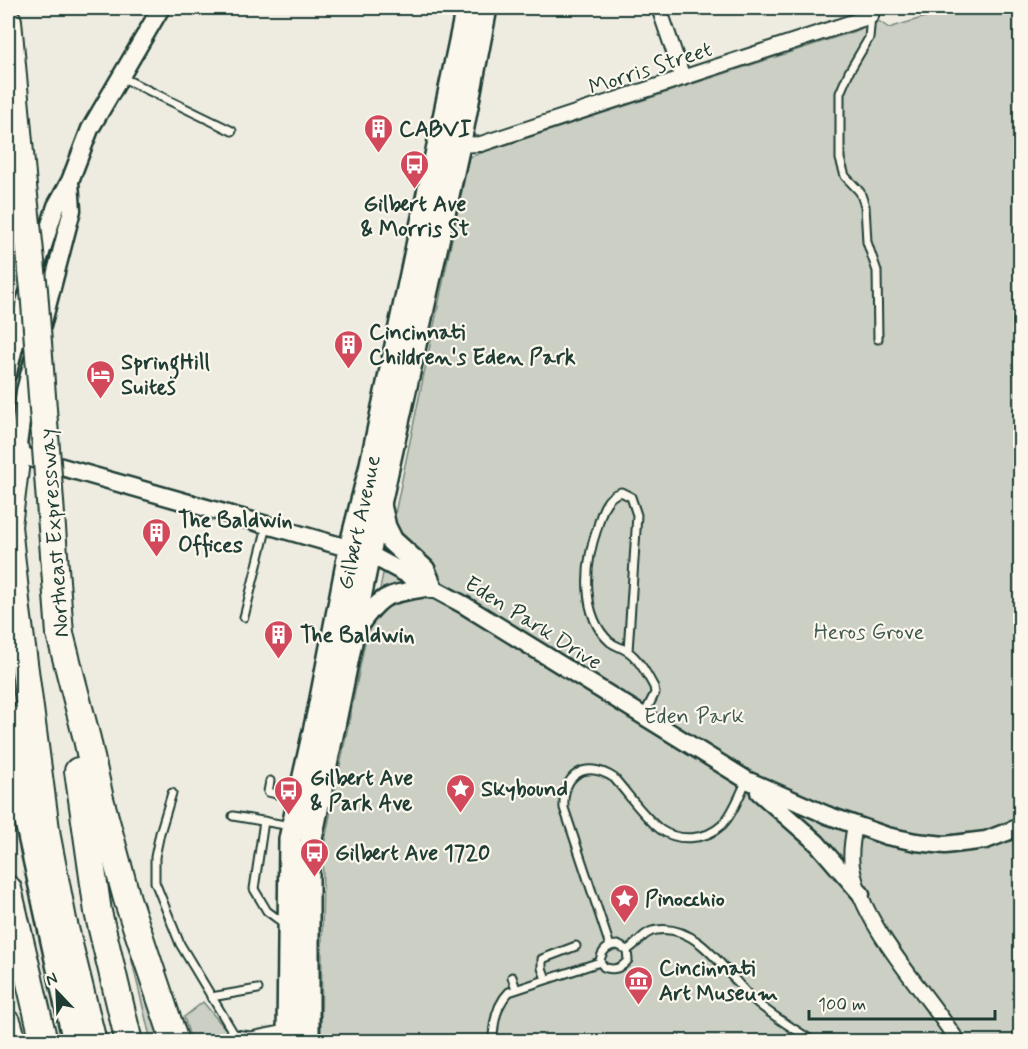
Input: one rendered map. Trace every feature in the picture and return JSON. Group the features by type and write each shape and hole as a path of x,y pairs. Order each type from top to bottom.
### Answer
{"highway":[{"name":"Northeast Expressway","path":"8,21 34,290 60,634 68,706 104,863 98,912 129,1041"},
{"path":"12,452 8,526 47,837 63,920 93,1041"},
{"path":"8,718 33,808 47,837"},
{"path":"104,863 175,1041"},
{"path":"8,889 44,1041"},
{"path":"8,1024 13,1041"}],"main road":[{"name":"Gilbert Avenue","path":"308,1041 308,864 301,812 360,551 381,506 449,144 467,8"},
{"name":"Gilbert Avenue","path":"288,1035 289,855 354,633 360,551 370,468 449,144 486,8"},
{"path":"381,506 385,527 392,542 424,570 431,587"},
{"path":"8,740 74,1041"}],"street":[{"path":"8,373 24,305 56,206 70,181 90,129 161,8"},
{"path":"659,8 683,78"},
{"name":"Morris Street","path":"449,144 481,144 683,78 870,12"},
{"path":"12,452 25,390 72,210 70,181"},
{"name":"Eden Park Drive","path":"12,452 360,551 464,605 749,781 855,826 916,842 945,844 986,840 1020,827"},
{"path":"354,633 374,607 384,599 396,594 431,587"},
{"path":"749,781 759,793 818,843 861,894"},
{"path":"855,826 851,846 852,868 871,916 892,952 958,1041"}],"lane":[{"path":"870,12 869,38 849,72 840,93 840,159 845,176 860,192 866,206 867,242 877,270 878,339"},
{"path":"121,76 232,131"},
{"path":"628,651 637,515 631,497 621,492 614,494 607,502 595,534 587,595 590,611 606,637 615,645 628,651 645,672 655,690 642,717"},
{"path":"244,617 267,524"},
{"path":"610,946 564,808 564,789 571,778 589,769 607,773 662,831 690,838 705,835 722,825 749,781"},
{"path":"270,781 268,792 301,812"},
{"path":"172,793 155,857 155,882 180,944 234,1034 288,1035"},
{"path":"233,816 264,821 301,812"},
{"path":"264,821 254,889 267,911 289,927"},
{"path":"627,950 653,930 668,929 684,934 705,949 756,1002 809,1040"},
{"path":"546,979 542,968 542,958 576,946"},
{"path":"610,946 622,946 627,950 628,960 615,969 604,967 600,962 602,952 610,946"},
{"path":"493,1041 496,1012 506,995 516,988 600,962"},
{"path":"512,977 516,988"},
{"path":"211,997 258,989"}],"green space":[{"name":"Eden Park","path":"955,8 1020,8 1020,1041 321,1042 323,850 366,637 375,616 469,157 861,29 871,16 889,28"},
{"path":"130,933 166,1041 151,1041 126,936"},
{"path":"203,1002 227,1031 231,1041 191,1041 184,1017"}],"place":[{"name":"CABVI","path":"378,154"},
{"name":"Gilbert Ave & Morris St","path":"415,190"},
{"name":"Cincinnati Children's Eden Park","path":"348,370"},
{"name":"SpringHill Suites","path":"100,400"},
{"name":"The Baldwin Offices","path":"157,558"},
{"name":"The Baldwin","path":"279,660"},
{"name":"Skybound","path":"460,814"},
{"name":"Gilbert Ave & Park Ave","path":"289,816"},
{"name":"Gilbert Ave 1720","path":"314,878"},
{"name":"Pinocchio","path":"624,924"},
{"name":"Cincinnati Art Museum","path":"638,1006"}],"park label":[{"name":"Heros Grove","path":"869,631"}]}
